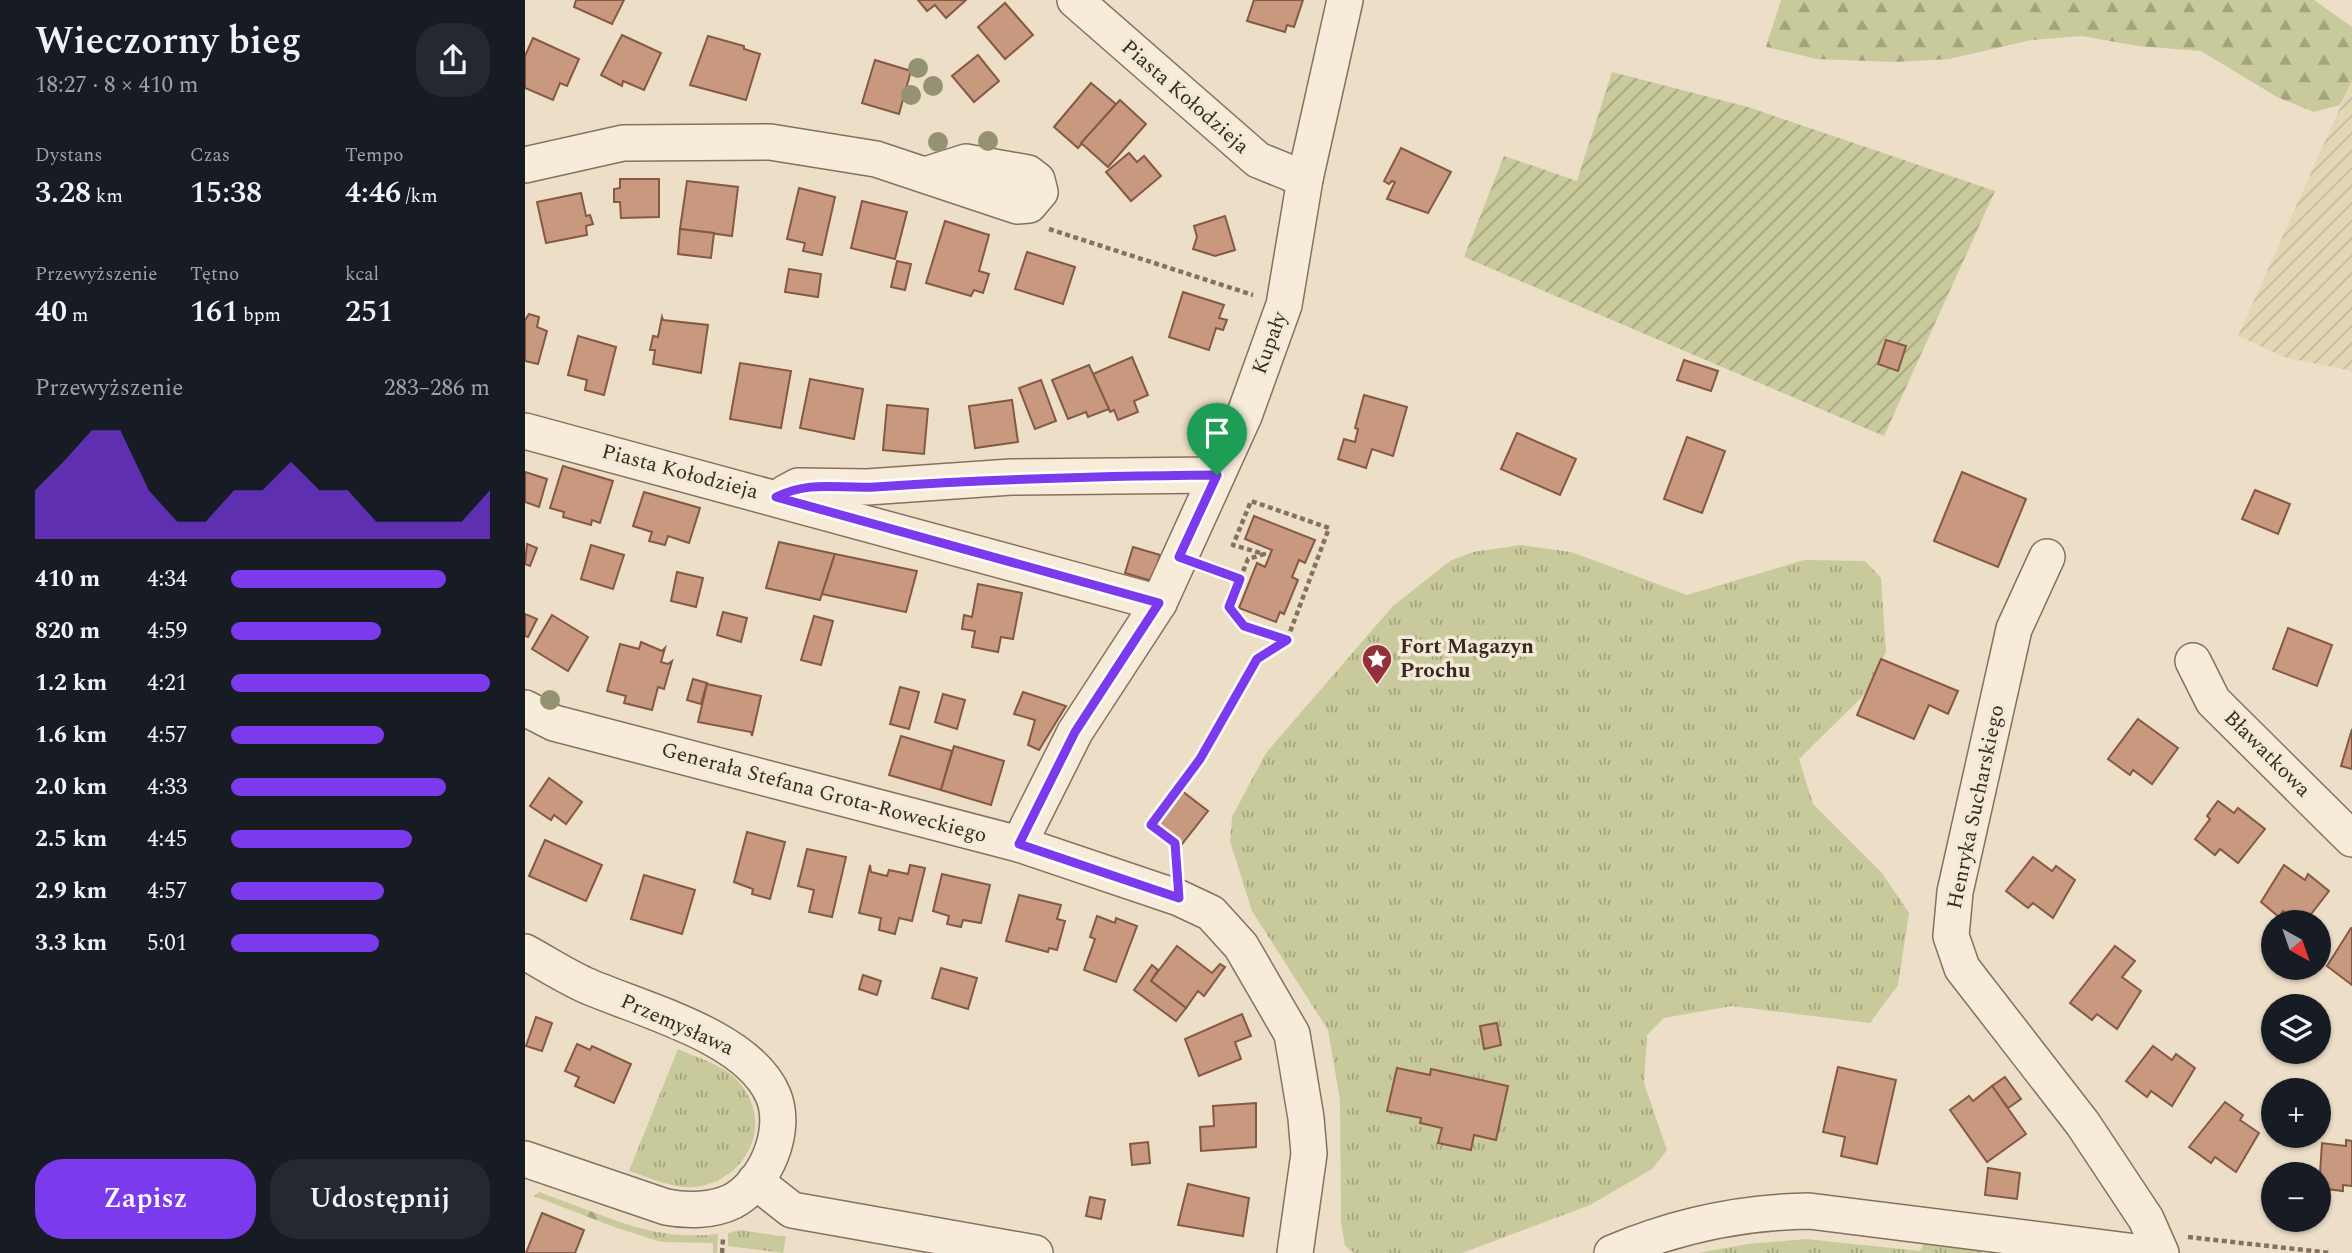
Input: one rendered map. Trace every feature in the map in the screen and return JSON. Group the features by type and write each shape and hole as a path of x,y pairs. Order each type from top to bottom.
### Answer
{"street":[{"name":"Piasta Kołodzieja","path":"1075,0 1258,160 1305,179"},
{"name":"Kupały","path":"1019,844 1075,732 1159,603 1244,416 1284,305 1305,179 1345,0"},
{"path":"525,165 623,143 770,142 876,159 1017,205"},
{"name":"Piasta Kołodzieja","path":"525,431 1159,603"},
{"path":"776,497 798,486 867,487 1011,477 1217,475"},
{"name":"Henryka Sucharskiego","path":"2047,557 2014,629 1955,892 1951,936 1962,968 2084,1124 2146,1219 2161,1253"},
{"name":"Bławatkowa","path":"2193,661 2213,701 2352,839"},
{"name":"Generała Stefana Grota-Roweckiego","path":"525,708 554,723 1019,844 1179,898 1211,913 1241,946 1292,1034 1309,1154 1296,1253"},
{"name":"Przemysława","path":"525,952 582,984 725,1043 752,1062 773,1095 778,1119 775,1143 755,1181 734,1200 719,1207 683,1210 640,1199 525,1158"},
{"path":"755,1181 792,1210 1035,1253"},
{"path":"1612,1253 1688,1226 1761,1213 1809,1212 2144,1253"}],"path":[{"path":"1017,205 1030,223 1284,305"},
{"path":"1179,898 1175,843 1151,825 1200,759 1257,659 1287,640 1329,528 1251,501 1233,545 1264,554 1248,559 1229,607 1244,626 1287,640"},
{"path":"1179,557 1240,579"}],"shaded area":[{"path":"2352,81 2352,371 2284,357 2238,336"}],"green space":[{"path":"1781,0 2314,0 2352,27 2352,81 2340,105 2314,112 2277,97 2201,51 2138,46 2082,36 2031,40 1949,59 1894,62 1817,59 1766,47"},
{"path":"1612,72 1748,107 1995,191 1884,436 1464,257 1504,156 1577,181"},
{"path":"1521,545 1571,552 1687,595 1804,560 1865,561 1881,578 1886,652 1865,694 1799,759 1813,804 1882,873 1909,913 1898,985 1870,1023 1732,1006 1664,1018 1647,1035 1644,1083 1667,1150 1652,1169 1590,1205 1462,1253 1354,1253 1345,1246 1341,1221 1340,1100 1328,1030 1252,911 1230,841 1232,817 1266,753 1393,606 1450,561 1473,552"},
{"path":"678,1049 729,1073 747,1093 753,1109 755,1126 745,1157 720,1179 702,1186 674,1186 629,1171"},
{"path":"539,1192 617,1221 614,1227 534,1196"},
{"path":"617,1221 667,1234 718,1234 717,1253 713,1253 713,1243 661,1242 614,1227"},
{"path":"740,1230 786,1237 783,1253 728,1246 728,1233"},
{"path":"1806,1239 1920,1251 1926,1240 1983,1248 1982,1253 1698,1253 1748,1244"}],"building":[{"path":"576,0 624,0 612,24 574,7"},
{"path":"918,0 966,0 946,18 935,5 927,11"},
{"path":"1254,0 1303,0 1294,27 1287,25 1285,32 1247,21"},
{"path":"1005,3 1033,35 1005,59 978,27"},
{"path":"622,35 661,53 644,90 623,81 622,86 601,75"},
{"path":"708,36 744,46 744,49 760,54 746,100 690,85"},
{"path":"533,38 579,59 567,86 560,83 553,100 525,88 525,56"},
{"path":"978,55 999,81 974,102 952,76"},
{"path":"875,60 911,71 899,114 862,103"},
{"path":"1091,83 1116,104 1078,148 1054,127"},
{"path":"1120,100 1146,124 1108,167 1081,143"},
{"path":"1401,148 1451,172 1428,213 1387,199 1395,182 1389,184 1384,181"},
{"path":"1129,153 1137,162 1144,156 1161,176 1131,201 1106,172"},
{"path":"620,179 659,179 659,217 621,218 620,202 614,202 614,189 620,188"},
{"path":"687,181 738,187 732,236 680,229"},
{"path":"799,188 835,197 822,255 803,251 805,243 787,239"},
{"path":"581,193 586,216 590,215 593,224 586,226 587,235 546,243 537,202"},
{"path":"862,201 907,212 895,259 851,248"},
{"path":"1225,216 1235,250 1215,256 1193,249 1197,237 1194,226"},
{"path":"945,221 989,235 979,271 989,274 983,293 974,290 971,296 926,283"},
{"path":"680,229 714,233 711,258 678,254"},
{"path":"1027,252 1075,267 1063,304 1015,289"},
{"path":"897,261 911,264 905,290 891,287"},
{"path":"789,269 821,274 818,297 785,292"},
{"path":"1183,292 1224,305 1219,318 1227,320 1223,330 1216,328 1209,350 1169,337"},
{"path":"529,314 539,317 537,327 547,331 538,364 525,361 525,320"},
{"path":"662,317 663,320 708,325 701,373 653,364 655,350 650,350 653,336 658,337"},
{"path":"578,336 616,347 604,395 585,390 587,380 568,375"},
{"path":"1886,340 1906,346 1898,371 1878,364"},
{"path":"1132,357 1148,395 1134,401 1138,412 1118,420 1114,410 1110,412 1093,374"},
{"path":"1684,360 1718,371 1711,391 1677,380"},
{"path":"740,363 791,371 781,428 730,419"},
{"path":"1089,365 1109,409 1088,417 1086,412 1068,419 1052,380"},
{"path":"810,379 863,389 854,439 800,428"},
{"path":"1041,380 1056,421 1035,429 1019,388"},
{"path":"1364,395 1407,407 1393,456 1372,449 1366,468 1338,459 1344,439 1355,442 1358,429 1355,428"},
{"path":"1012,400 1018,442 975,448 969,406"},
{"path":"887,405 928,409 924,454 883,450"},
{"path":"1517,433 1576,459 1560,495 1501,469"},
{"path":"1687,437 1725,451 1702,513 1664,499"},
{"path":"563,466 613,481 600,523 592,520 591,525 563,517 564,512 550,508"},
{"path":"525,472 547,479 539,507 525,502"},
{"path":"1962,472 2026,499 1998,567 1934,541"},
{"path":"2255,490 2290,504 2278,534 2242,519"},
{"path":"644,492 700,508 689,543 668,536 665,545 649,541 652,532 633,526"},
{"path":"1254,516 1315,540 1305,563 1299,560 1292,577 1298,580 1284,614 1280,612 1276,622 1239,608 1257,563 1265,567 1272,550 1245,539"},
{"path":"779,542 835,554 820,600 766,588"},
{"path":"527,544 537,548 530,566 525,564"},
{"path":"591,545 624,555 613,589 581,579"},
{"path":"1133,547 1160,555 1152,581 1125,573"},
{"path":"835,554 917,571 906,612 822,594"},
{"path":"677,572 703,578 696,607 671,601"},
{"path":"978,584 1022,593 1013,639 1001,637 998,652 972,647 975,631 962,629 964,615 972,617"},
{"path":"723,612 747,618 741,642 717,635"},
{"path":"525,614 537,619 528,637 525,636"},
{"path":"552,615 588,637 568,671 532,649"},
{"path":"814,616 833,621 821,665 801,660"},
{"path":"2288,628 2332,645 2317,686 2273,669"},
{"path":"641,642 662,651 665,648 661,662 668,664 672,661 664,689 658,687 652,710 624,703 626,696 607,691 620,644 639,649"},
{"path":"1881,659 1958,691 1948,714 1929,705 1914,739 1857,715"},
{"path":"693,679 707,683 701,704 687,700"},
{"path":"707,684 761,696 752,736 751,732 698,722"},
{"path":"900,687 919,692 909,729 890,724"},
{"path":"1023,692 1066,706 1039,750 1028,745 1035,720 1014,714"},
{"path":"943,694 965,700 957,729 935,722"},
{"path":"2138,719 2178,748 2152,784 2133,770 2130,775 2108,759"},
{"path":"2352,729 2352,769 2341,766"},
{"path":"901,736 952,751 941,790 889,775"},
{"path":"954,746 1004,761 991,805 941,790"},
{"path":"549,778 582,802 566,824 554,815 551,820 530,806"},
{"path":"1182,791 1208,811 1182,844 1157,823"},
{"path":"2218,801 2234,813 2238,808 2265,829 2238,863 2220,849 2215,855 2195,839 2210,819 2207,816"},
{"path":"747,832 785,842 770,899 752,894 753,889 734,882"},
{"path":"545,840 602,865 586,901 529,876"},
{"path":"807,849 846,857 832,917 809,912 814,890 798,886"},
{"path":"2033,857 2052,871 2056,866 2075,880 2053,918 2033,903 2028,908 2006,891"},
{"path":"870,865 871,872 887,876 889,870 908,874 910,865 925,868 912,921 899,918 895,934 879,930 881,918 859,913"},
{"path":"2284,865 2305,880 2308,874 2329,891 2314,910 2271,910 2261,902"},
{"path":"942,874 990,885 981,923 963,920 961,927 947,924 949,916 933,911"},
{"path":"644,875 695,890 682,934 631,919"},
{"path":"1019,895 1061,905 1057,919 1065,921 1057,950 1049,948 1048,952 1006,941"},
{"path":"1097,916 1115,923 1116,918 1137,926 1116,982 1084,970 1095,939 1090,937"},
{"path":"2351,928 2352,985 2331,969 2331,960"},
{"path":"1177,946 1212,973 1220,964 1225,967 1204,996 1198,991 1186,1008 1151,981"},
{"path":"2115,946 2135,961 2122,977 2141,991 2117,1029 2097,1014 2092,1020 2070,1003"},
{"path":"1152,965 1158,970 1151,981 1186,1008 1176,1021 1134,990"},
{"path":"941,968 977,978 968,1009 932,998"},
{"path":"863,975 881,981 877,995 859,989"},
{"path":"1242,1014 1251,1036 1235,1042 1241,1059 1199,1076 1185,1039"},
{"path":"536,1017 552,1023 542,1051 526,1046"},
{"path":"1497,1023 1501,1045 1484,1049 1480,1026"},
{"path":"577,1044 590,1050 592,1046 631,1064 614,1103 575,1086 579,1077 565,1071"},
{"path":"2153,1046 2172,1060 2176,1054 2195,1068 2172,1106 2151,1091 2147,1097 2126,1081"},
{"path":"1838,1067 1896,1080 1877,1164 1841,1156 1845,1137 1823,1132"},
{"path":"1397,1068 1430,1075 1431,1069 1508,1086 1496,1140 1474,1135 1471,1150 1438,1143 1442,1128 1420,1123 1421,1118 1387,1111"},
{"path":"2005,1077 2021,1099 2008,1108 1992,1086"},
{"path":"1992,1086 2026,1134 1987,1162 1950,1110 1969,1096 1973,1101"},
{"path":"2225,1102 2243,1115 2240,1120 2259,1133 2236,1172 2215,1157 2211,1163 2189,1147"},
{"path":"1256,1103 1256,1147 1201,1151 1200,1127 1214,1126 1213,1106"},
{"path":"2346,1140 2352,1141 2352,1186 2343,1185 2343,1191 2331,1190 2331,1162 2321,1162 2322,1148 2331,1148 2331,1144 2346,1146"},
{"path":"1148,1142 1150,1163 1132,1165 1130,1144"},
{"path":"1988,1168 2020,1173 2017,1199 1985,1195"},
{"path":"1188,1184 1249,1198 1243,1236 1178,1225"},
{"path":"1090,1197 1105,1200 1101,1219 1086,1216"},
{"path":"542,1213 584,1230 575,1253 526,1253"}],"place":[{"name":"Fort Magazyn Prochu","path":"1377,686"}],"route":[{"path":"1217,475 1179,557 1240,579 1229,607 1244,626 1287,640 1257,659 1200,759 1151,825 1175,843 1179,898 1019,844 1075,732 1159,603 776,497 798,486 867,487 1011,477 1217,475"}]}
